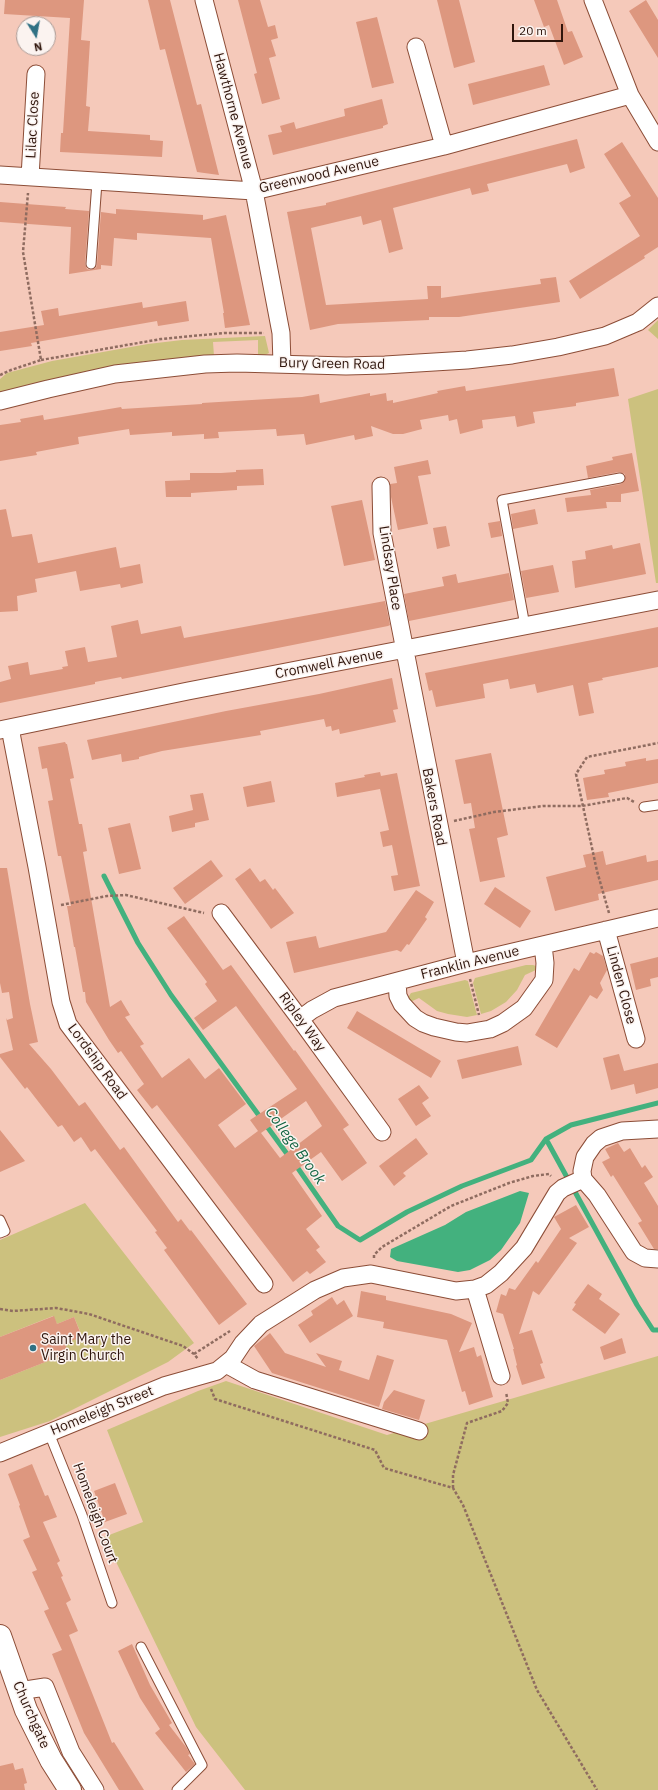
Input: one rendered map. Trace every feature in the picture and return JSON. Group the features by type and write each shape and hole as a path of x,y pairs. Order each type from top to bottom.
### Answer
{"street":[{"name":"Hawthorne Avenue","path":"204,0 254,191 281,333 282,364"},
{"path":"593,0 630,95 658,142"},
{"path":"416,47 444,146"},
{"name":"Lilac Close","path":"30,177 36,74"},
{"name":"Greenwood Avenue","path":"0,175 254,191 444,146 630,95"},
{"name":"Bury Green Road","path":"0,401 107,376 151,369 211,363 346,366 425,364 512,355 558,347 605,336 638,322 658,306"},
{"name":"Lindsay Place","path":"381,486 382,533 404,650"},
{"name":"Cromwell Avenue","path":"5,729 658,600"},
{"name":"Bakers Road","path":"404,650 466,963"},
{"name":"Lordship Road","path":"5,729 44,908 60,1002 68,1024 264,1284"},
{"name":"Ripley Way","path":"221,913 382,1132"},
{"name":"Franklin Avenue","path":"300,1019 312,1010 334,998 466,963 658,918"},
{"name":"Linden Close","path":"610,929 636,1039"},
{"path":"397,982 398,996 402,1004 415,1018 423,1023 434,1028 456,1032 483,1031 503,1023 514,1016 524,1008 534,995 544,980 545,975 543,945"},
{"path":"501,1376 475,1289 486,1285 501,1273 524,1248 557,1193 575,1182 582,1171 585,1157 594,1144 601,1138 622,1131 658,1129"},
{"path":"575,1182 597,1195 634,1252 645,1258 658,1259"},
{"name":"Homeleigh Street","path":"0,1453 164,1386 216,1371 232,1358 251,1333 261,1324 315,1290 342,1278 371,1274 456,1291 475,1289"},
{"path":"226,1364 254,1380 419,1431"},
{"name":"Churchgate","path":"0,1636 19,1691 51,1760 70,1790"},
{"path":"19,1691 45,1687 71,1752 95,1790"}],"lane":[{"path":"91,264 97,182"},
{"path":"525,626 502,500 620,478"},
{"path":"644,807 658,806"},
{"path":"0,1220 5,1231 0,1233"},
{"name":"Homeleigh Court","path":"49,1433 82,1515 112,1603"},
{"path":"141,1647 202,1765 177,1790"}],"path":[{"path":"30,177 23,252 41,360"},
{"path":"0,376 11,370 41,360 161,339 224,333 281,333"},
{"path":"610,929 576,774 587,757 658,743"},
{"path":"438,825 494,812 543,806 582,806 627,798 644,807"},
{"path":"44,908 107,896 126,895 201,913 221,913"},
{"path":"466,963 483,1031"},
{"path":"371,1274 374,1255 382,1247 451,1206 509,1183 533,1176"},
{"path":"0,1309 14,1311 56,1308 89,1314 183,1346 194,1354 206,1375 215,1399 375,1450 384,1468 453,1488"},
{"path":"501,1376 508,1397 508,1404 502,1411 467,1423 452,1474 453,1488 463,1505 537,1690 597,1790"}],"shaded area":[{"path":"658,320 658,339 648,330"},
{"path":"265,336 269,353 265,355 258,356 258,340 213,342 214,356 120,366 30,384 0,393 0,379 7,373 52,361 148,344 182,340"},
{"path":"658,389 658,583 656,583 628,399"},
{"path":"526,965 536,966 538,969 525,975 517,990 506,1002 491,1011 481,1014 473,983 475,978"},
{"path":"465,980 468,981 477,1015 467,1017 437,1011 419,998 408,1003 407,999 411,993"},
{"path":"520,1191 529,1193 520,1223 501,1250 490,1260 470,1270 458,1272 397,1261 390,1257 391,1249 445,1225 466,1212"},
{"path":"85,1203 194,1343 168,1362 50,1421 0,1437 0,1380 68,1353 65,1343 82,1336 74,1317 57,1324 53,1316 0,1337 0,1240"},
{"path":"658,1356 658,1790 245,1790 196,1727 104,1537 143,1522 107,1430 198,1391 226,1381 387,1435"}],"building":[{"path":"5,0 84,0 81,40 90,41 86,106 90,107 88,131 150,135 150,140 163,141 162,157 60,152 61,133 63,133 70,18 4,14"},
{"path":"148,0 170,0 197,105 201,104 219,175 197,172 165,49 160,50"},
{"path":"238,0 260,0 268,27 275,25 278,38 271,40 276,56 269,58 280,99 262,104 254,74 257,73"},
{"path":"437,0 459,0 475,62 454,68"},
{"path":"534,0 557,0 568,32 572,31 583,57 564,65 549,25 544,27"},
{"path":"646,0 658,20 658,58 629,11"},
{"path":"377,17 394,83 372,88 356,22"},
{"path":"544,65 550,85 473,105 468,84"},
{"path":"382,99 388,124 383,126 383,128 273,155 268,135 282,132 280,126 294,122 296,129 345,116 344,109"},
{"path":"577,139 585,168 570,173 567,164 487,184 489,191 472,195 470,188 393,208 403,249 389,253 381,220 363,225 361,216 311,228 326,305 428,299 427,286 441,286 441,298 541,284 540,279 556,277 560,302 459,317 429,317 429,320 338,324 310,330 287,212 326,205 326,203"},
{"path":"622,142 658,198 658,247 644,256 645,258 580,299 569,281 640,236 619,203 631,196 604,154"},
{"path":"0,202 66,207 65,209 89,211 85,264 87,269 91,270 96,268 97,264 101,212 116,214 116,209 203,215 203,220 226,215 250,325 225,328 224,313 211,238 137,233 137,240 114,238 112,266 101,265 101,269 69,274 71,227 0,222"},
{"path":"186,301 189,321 158,326 157,321 31,343 32,346 0,351 0,332 44,325 41,311 58,308 59,316 142,302 143,308"},
{"path":"614,368 619,396 576,403 576,406 533,412 535,423 517,427 515,416 482,420 483,428 460,434 457,419 449,421 448,415 420,420 422,429 403,434 393,434 371,426 373,436 355,440 354,435 306,445 304,434 277,436 276,429 218,432 219,438 204,439 204,434 172,436 172,432 130,435 129,429 78,437 79,444 36,452 37,455 0,461 0,425 21,422 20,419 43,415 44,420 121,407 122,409 202,404 302,397 319,394 320,403 370,393 370,396 386,393 387,401 393,400 393,403 438,393 437,391 465,386 466,391"},
{"path":"632,453 639,491 621,494 621,502 606,502 607,508 567,512 565,498 591,495 590,490 621,484 625,480 625,474 619,472 588,478 586,466 613,460 612,457"},
{"path":"428,460 431,474 418,476 428,524 398,530 391,497 390,484 397,483 394,467"},
{"path":"263,469 264,485 237,486 237,490 191,493 191,497 166,497 165,481 190,480 190,473 221,473 236,472 236,470"},
{"path":"362,500 375,560 344,566 331,506"},
{"path":"6,509 12,537 32,534 38,563 116,547 120,568 140,564 143,583 121,588 120,584 80,591 76,571 35,579 37,592 17,596 18,611 0,612 0,510"},
{"path":"535,509 538,524 513,529 511,514"},
{"path":"500,521 502,536 491,538 488,523"},
{"path":"446,526 450,546 437,549 433,528"},
{"path":"640,543 646,574 575,588 572,561 586,559 585,551 612,545 613,549"},
{"path":"553,565 559,592 526,598 521,571"},
{"path":"509,573 514,600 409,621 404,594 444,586 442,577 456,574 458,583"},
{"path":"385,601 390,625 388,626 122,679 121,677 95,682 95,684 0,703 0,682 11,679 8,666 28,662 30,675 63,669 62,667 68,666 65,651 85,647 88,662 117,657 111,626 138,620 141,634 181,626 184,638"},
{"path":"658,627 658,667 602,678 603,680 588,683 594,713 579,716 573,685 537,693 535,684 510,689 508,679 483,684 485,698 436,707 432,690 429,691 425,673"},
{"path":"392,678 398,709 393,710 396,722 340,734 339,729 332,731 331,726 326,727 324,719 260,731 261,735 162,751 139,757 139,759 122,762 121,754 92,760 87,740 226,711 319,694"},
{"path":"65,742 67,744 74,778 70,779 79,824 82,824 87,851 83,852 110,1007 121,1000 130,1015 125,1017 144,1044 140,1046 162,1078 189,1058 205,1079 219,1068 246,1104 218,1125 235,1148 258,1131 250,1120 297,1089 236,1006 203,1030 194,1018 217,1001 205,984 207,982 167,928 184,916 223,970 231,965 349,1125 343,1129 367,1163 342,1181 321,1152 292,1173 322,1216 306,1229 320,1247 316,1250 326,1262 310,1274 307,1271 293,1282 157,1105 152,1109 137,1090 144,1084 121,1051 118,1053 86,1002 67,906 71,906 61,856 58,856 48,801 53,800 47,768 42,769 38,747","holes":["306,1101 322,1126 280,1158 261,1133"]},
{"path":"491,753 508,835 497,838 505,877 480,882 469,829 475,828 471,803 464,804 455,760"},
{"path":"646,758 646,761 658,759 658,783 608,793 609,797 587,800 583,778 605,774 604,770 626,766 625,762"},
{"path":"380,772 381,776 397,773 420,886 394,891 391,876 398,875 392,845 383,847 380,832 389,830 380,789 337,797 335,783 365,777 364,775"},
{"path":"271,781 275,802 247,807 243,787"},
{"path":"203,793 209,820 195,823 195,827 172,832 169,816 193,810 190,795"},
{"path":"130,823 141,869 119,874 108,828"},
{"path":"603,851 606,865 646,855 647,862 658,860 658,880 598,894 599,900 555,911 546,877 586,867 583,855"},
{"path":"211,860 223,876 185,904 173,888"},
{"path":"0,868 7,868 30,1004 38,1042 29,1044 51,1069 79,1106 85,1102 120,1150 124,1147 178,1222 181,1219 190,1231 191,1230 247,1304 219,1325 164,1250 167,1248 155,1232 157,1231 95,1149 91,1152 81,1137 74,1142 62,1125 58,1127 27,1087 25,1089 0,1057 0,1054 13,1050 6,1018 7,1020 13,1018 9,992 2,993 0,983"},
{"path":"250,868 260,882 265,879 273,890 275,888 294,913 271,929 235,879"},
{"path":"495,887 531,911 520,928 484,904"},
{"path":"416,890 434,902 425,917 427,919 409,945 407,944 401,952 397,950 294,973 286,942 316,936 319,948 386,932"},
{"path":"590,952 594,954 596,952 603,956 607,970 600,983 603,990 597,999 590,995 557,1048 535,1035 574,968 579,971"},
{"path":"658,957 658,977 650,979 651,986 636,990 630,964"},
{"path":"357,1011 441,1061 431,1078 347,1028"},
{"path":"518,1046 522,1065 462,1079 457,1060"},
{"path":"619,1054 624,1071 658,1063 658,1088 636,1094 634,1084 611,1090 603,1058"},
{"path":"419,1085 429,1098 422,1103 431,1116 416,1126 398,1099"},
{"path":"0,1130 25,1161 0,1172"},
{"path":"416,1138 428,1154 403,1173 406,1176 394,1186 379,1166"},
{"path":"618,1143 624,1152 630,1148 642,1168 645,1165 653,1177 644,1183 658,1206 658,1249 654,1249 638,1223 642,1221 613,1175 611,1177 602,1162 610,1158 605,1149"},
{"path":"576,1205 589,1227 569,1238 577,1243 539,1295 533,1291 519,1334 532,1330 543,1363 540,1364 545,1378 522,1385 516,1366 514,1349 503,1314 496,1312 501,1294 506,1296 509,1288 515,1290 536,1261 538,1263 561,1229 554,1217"},
{"path":"588,1284 602,1294 599,1299 620,1314 605,1334 572,1310 576,1304 574,1303"},
{"path":"361,1291 386,1296 386,1300 451,1314 472,1323 459,1352 474,1347 477,1357 481,1355 493,1397 469,1405 465,1391 462,1392 447,1340 383,1328 384,1322 357,1317"},
{"path":"332,1297 337,1305 344,1300 353,1316 310,1343 298,1325 313,1315 311,1311"},
{"name":"Saint Mary the Virgin Church","path":"54,1316 57,1324 74,1317 82,1337 65,1343 68,1353 0,1380 0,1337"},
{"path":"270,1333 285,1353 326,1367 316,1353 342,1361 339,1370 369,1380 377,1355 394,1360 379,1407 272,1373 254,1346"},
{"path":"622,1338 626,1353 604,1360 600,1347"},
{"path":"394,1390 425,1400 419,1420 382,1409 384,1402"},
{"path":"32,1464 45,1496 48,1495 57,1517 43,1522 60,1561 57,1563 63,1576 61,1577 71,1600 66,1603 78,1631 69,1635 112,1743 114,1742 144,1790 119,1790 84,1733 52,1654 62,1650 44,1611 49,1609 32,1572 37,1570 23,1540 30,1537 8,1474"},
{"path":"115,1483 127,1514 105,1522 94,1491"},
{"path":"132,1644 150,1685 172,1723 169,1725 186,1747 190,1754 188,1755 195,1764 186,1772 155,1733 160,1729 140,1698 118,1651"},
{"path":"13,1763 15,1770 23,1768 27,1783 24,1784 25,1790 0,1790 0,1766"}],"waterway":[{"name":"College Brook","path":"104,876 138,943 171,995 290,1158"},
{"name":"College Brook","path":"295,1164 338,1226 360,1240 407,1212 462,1186 531,1160 546,1139 571,1125 658,1103"},
{"path":"546,1139 637,1305 653,1330 658,1330"}],"place":[{"name":"Saint Mary the Virgin Church","path":"33,1348"}]}
